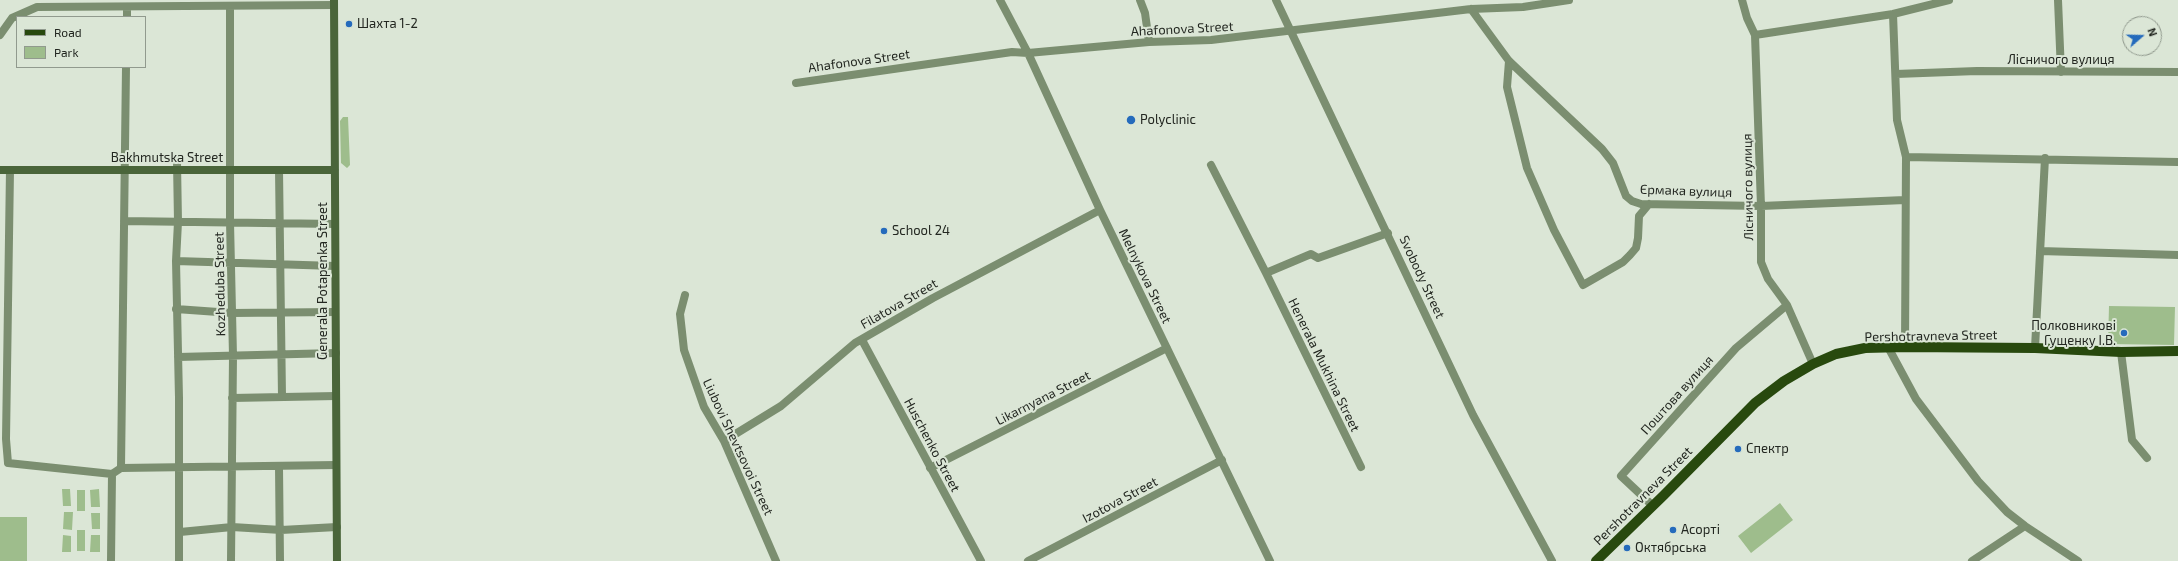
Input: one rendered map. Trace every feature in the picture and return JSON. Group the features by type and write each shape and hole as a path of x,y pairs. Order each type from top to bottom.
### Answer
{"main road":[{"name":"Generala Potapenka Street","path":"334,3 337,561"},
{"name":"Bakhmutska Street","path":"0,170 124,169 177,166 231,170 335,170"},
{"name":"Pershotravneva Street","path":"1596,561 1653,506 1755,402 1784,381 1813,364 1836,354 1865,348 1905,346 2035,348 2121,352 2178,351"}],"street":[{"name":"Melnykova Street","path":"1000,0 1028,52 1100,210 1270,561"},
{"path":"1140,0 1145,13 1148,42"},
{"name":"Svobody Street","path":"1276,0 1290,32 1388,233 1473,415 1552,561"},
{"name":"Ahafonova Street","path":"796,82 1012,52 1148,42 1211,40 1290,32 1471,9 1523,7 1569,0"},
{"name":"Лісничого вулиця","path":"1742,0 1747,18 1755,35 1761,206 1761,262 1768,279 1787,305 1813,364"},
{"path":"1755,35 1893,14 1949,0"},
{"path":"2058,0 2061,72"},
{"path":"0,35 12,18 37,3 128,8 334,3"},
{"name":"Kozheduba Street","path":"230,6 230,222 233,356 232,561"},
{"path":"127,16 128,8"},
{"name":"Єрмака вулиця","path":"1471,9 1509,61 1602,149 1612,163 1626,196 1632,201 1649,204 1761,206 1905,200"},
{"path":"1893,14 1897,120 1906,157 1905,346"},
{"path":"1509,61 1507,87 1527,168 1551,224 1583,285 1623,262 1636,248 1639,216 1649,204"},
{"path":"121,468 126,68"},
{"name":"Лісничого вулиця","path":"1896,74 1976,71 2178,72"},
{"path":"1906,157 2045,158 2178,162"},
{"path":"2035,348 2045,158"},
{"path":"177,166 178,222 176,309 178,357 179,561"},
{"name":"Henerala Mukhina Street","path":"1210,166 1266,273 1361,467"},
{"path":"8,463 6,440 10,170"},
{"path":"279,170 282,313 280,355 282,397"},
{"name":"Filatova Street","path":"724,441 781,406 855,343 933,298 1100,210"},
{"path":"124,221 335,224"},
{"path":"1266,273 1311,254 1318,258 1388,233"},
{"path":"2040,251 2178,255"},
{"path":"176,262 335,266"},
{"name":"Liubovi Shevtsovoi Street","path":"685,295 680,314 684,350 704,407 724,441 776,561"},
{"name":"Поштова вулиця","path":"1653,506 1621,476 1736,348 1787,305"},
{"path":"176,309 282,313 335,312"},
{"name":"Huschenko Street","path":"862,340 981,561"},
{"path":"1888,347 1916,399 1978,481 2007,512 2025,526 2078,561"},
{"name":"Likarnyana Street","path":"930,468 1167,348"},
{"path":"2121,352 2132,440 2147,458"},
{"path":"178,357 336,353"},
{"path":"232,398 336,396"},
{"path":"0,453 8,463 112,474 121,468 179,468 232,465 279,467 336,465"},
{"name":"Izotova Street","path":"1028,561 1222,460"},
{"path":"279,467 281,530 280,561"},
{"path":"111,561 112,474"},
{"path":"1972,561 2025,526"},
{"path":"180,532 232,527 281,530 337,527"}],"green space":[{"path":"343,117 348,117 350,165 347,168 341,163 340,121"},
{"path":"2109,306 2175,307 2174,345 2108,344"},
{"path":"62,489 70,489 71,506 63,506"},
{"path":"99,489 100,507 91,507 90,490"},
{"path":"77,490 85,490 85,511 77,511"},
{"path":"1780,503 1793,520 1751,553 1738,536"},
{"path":"64,512 73,512 72,530 63,529"},
{"path":"91,513 100,513 100,529 92,529"},
{"path":"0,517 27,517 27,561 0,561"},
{"path":"77,530 85,530 85,551 77,551"},
{"path":"63,535 71,536 71,552 62,552"},
{"path":"91,535 100,535 100,552 90,552"}],"place":[{"name":"Шахта 1-2","path":"349,24"},
{"name":"Polyclinic","path":"1131,120"},
{"name":"School 24","path":"884,231"},
{"name":"Полковникові Гущенку І.В.","path":"2124,333"},
{"name":"Спектр","path":"1738,449"},
{"name":"Асорті","path":"1673,530"},
{"name":"Октябрська","path":"1627,548"}]}
